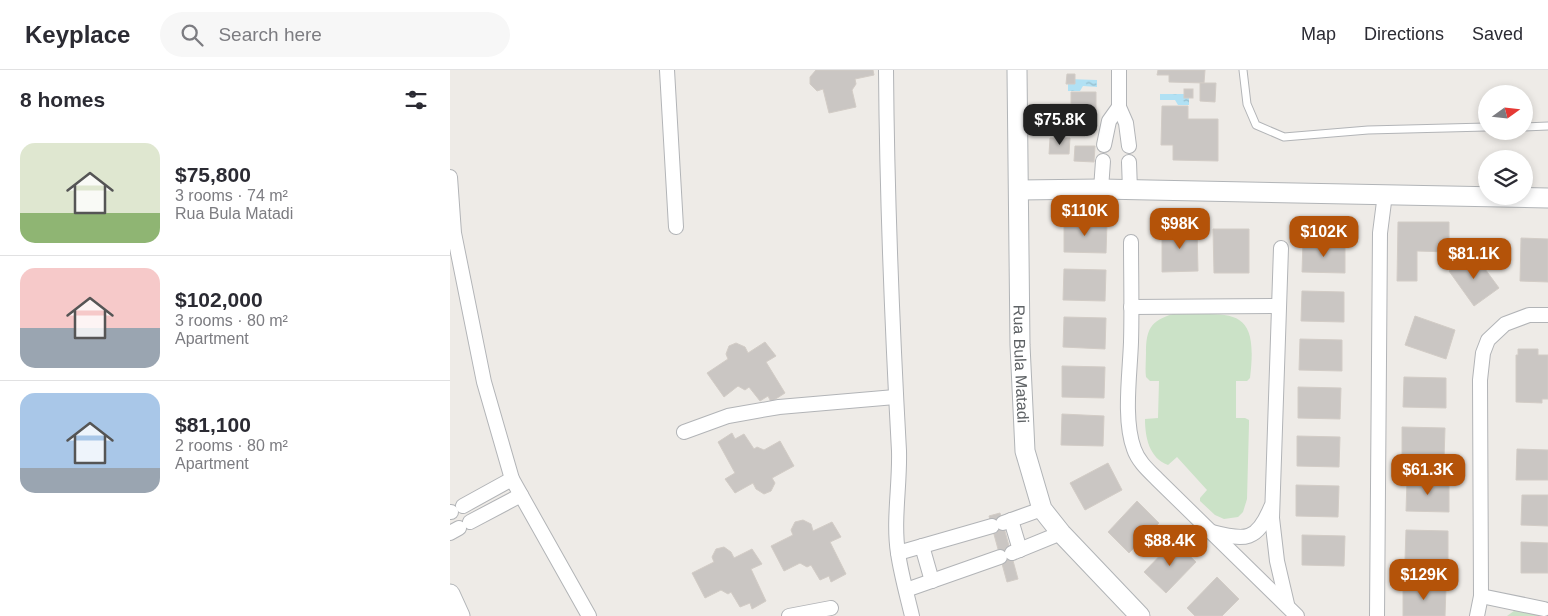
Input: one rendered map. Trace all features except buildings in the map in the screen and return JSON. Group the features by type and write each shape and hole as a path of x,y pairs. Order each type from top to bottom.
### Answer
{"street":[{"path":"667,70 676,227"},
{"path":"886,70 895,397 899,454 898,553 912,616"},
{"name":"Rua Bula Matadi","path":"1017,70 1020,354 1025,451 1042,508 1061,534 1140,616"},
{"path":"1119,70 1119,107 1126,123 1129,146"},
{"path":"1104,145 1109,121 1119,107"},
{"path":"1101,189 1103,161"},
{"path":"1129,162 1130,190"},
{"path":"450,177 454,233 484,382 512,479 589,616"},
{"path":"1019,190 1101,189 1548,198"},
{"path":"1377,616 1380,233 1385,194"},
{"path":"1131,242 1129,420 1130,436 1134,450 1142,463 1297,616"},
{"path":"1281,248 1273,504 1274,544 1287,605"},
{"path":"1131,307 1278,306"},
{"path":"1477,616 1482,596 1480,380 1483,353 1488,340 1505,324 1529,315 1548,315"},
{"path":"684,432 728,416 770,409 895,397"},
{"path":"455,510 512,479"},
{"path":"460,528 521,495"},
{"path":"1211,532 1249,537 1263,525 1273,504"},
{"path":"898,553 1002,523 1042,508"},
{"path":"1002,523 1011,553"},
{"path":"906,590 1061,534"},
{"path":"922,546 932,581"},
{"path":"450,594 460,616"},
{"path":"1482,596 1546,611"},
{"path":"788,616 831,608"},
{"path":"1521,616 1546,611"}],"lane":[{"path":"1244,70 1247,104 1256,125 1284,136 1368,130 1478,127"},
{"path":"1533,127 1548,126"}],"green space":[{"path":"1173,314 1226,315 1237,319 1245,325 1250,337 1252,354 1250,378 1247,381 1236,381 1236,418 1249,420 1247,499 1243,512 1238,517 1224,519 1215,515 1200,501 1200,498 1207,490 1177,457 1168,465 1156,457 1147,440 1145,419 1158,418 1159,381 1150,381 1146,377 1148,332 1154,323"},
{"path":"1518,608 1538,614 1540,616 1507,616"}],"water":[{"path":"1068,79 1097,80 1097,87 1083,86 1080,91 1068,91"},
{"path":"1160,94 1189,94 1189,105 1178,105 1175,100 1160,100"}]}
